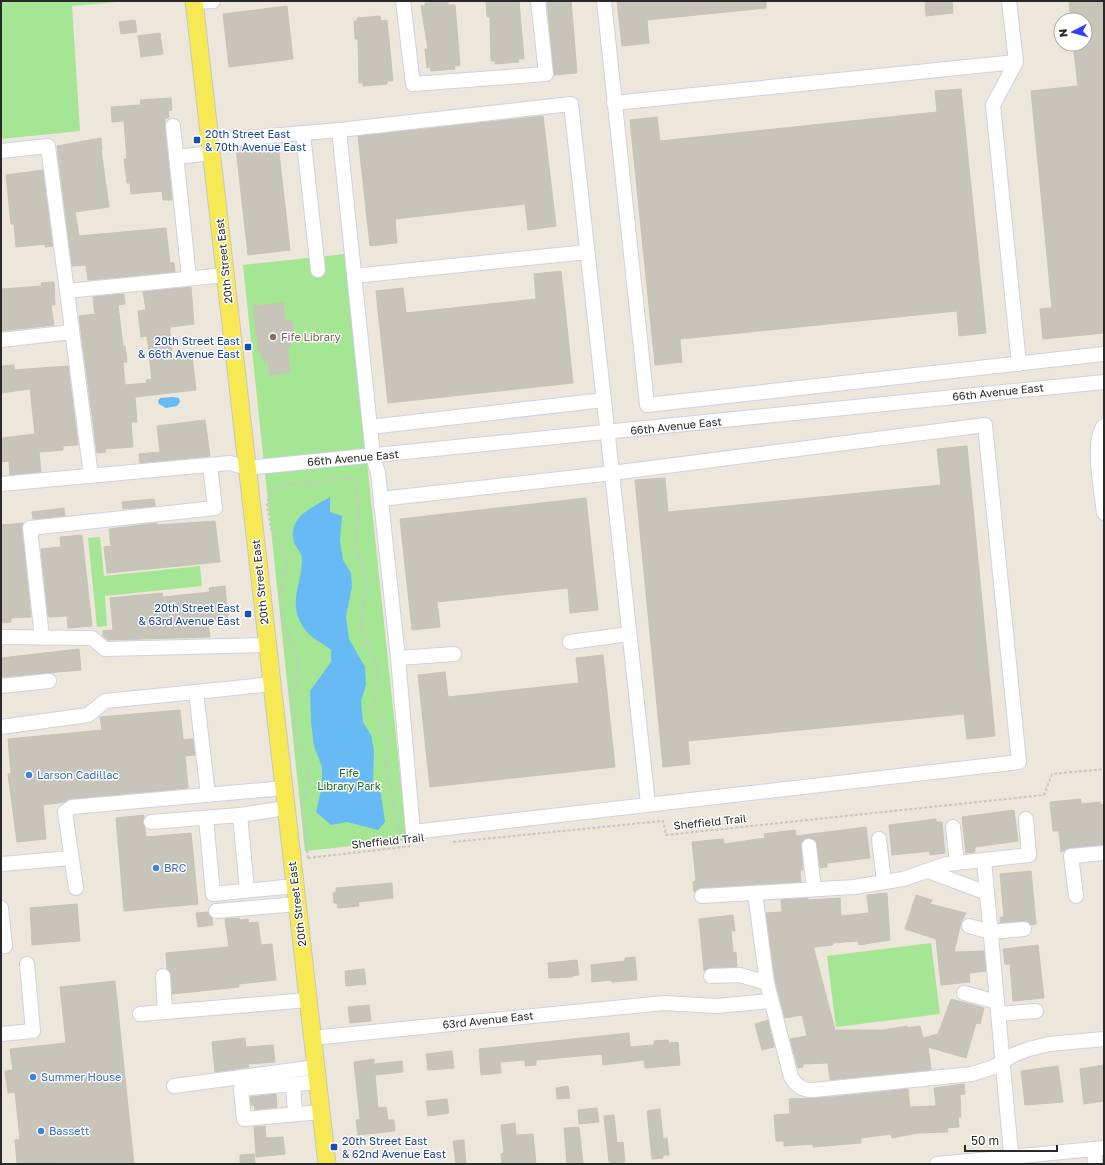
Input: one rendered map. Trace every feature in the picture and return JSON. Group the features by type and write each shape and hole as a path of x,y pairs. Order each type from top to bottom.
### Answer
{"main road":[{"name":"20th Street East","path":"194,2 286,808 300,858 295,886 327,1164"}],"street":[{"path":"194,2 212,1"},
{"path":"404,1 413,84 546,74 538,1"},
{"path":"604,1 647,405 1104,354"},
{"path":"1009,1 1016,62 993,105 1019,364"},
{"path":"614,103 1016,62"},
{"path":"176,157 211,147 303,134 571,104 612,473 628,634 648,804"},
{"path":"173,126 189,278"},
{"path":"339,130 373,456 378,473 398,658 413,832 1018,762 985,425 612,473 381,499"},
{"path":"303,134 318,270"},
{"path":"1,151 48,146 91,476"},
{"path":"354,276 587,252"},
{"path":"67,292 225,274"},
{"path":"1,340 72,332"},
{"name":"66th Avenue East","path":"248,468 1104,382"},
{"path":"370,427 604,400"},
{"path":"1104,426 1100,434 1098,446 1104,513"},
{"path":"1,484 230,462 248,468"},
{"path":"42,638 30,528 215,508 210,465"},
{"path":"570,642 628,634"},
{"path":"1,637 92,638 105,648 268,645"},
{"path":"398,658 454,654"},
{"path":"1,686 49,681"},
{"path":"1,727 88,715 104,700 272,684"},
{"path":"196,692 208,795"},
{"path":"76,888 65,812 72,807 284,788"},
{"path":"151,822 240,815 286,808"},
{"path":"240,815 247,890"},
{"path":"206,818 213,894 295,886"},
{"path":"702,896 854,887 903,879 947,864 1029,855 1026,819"},
{"path":"953,827 957,863"},
{"path":"879,839 884,882"},
{"path":"809,846 814,889"},
{"path":"1076,896 1071,856 1104,854"},
{"path":"1,864 71,858"},
{"path":"984,860 1012,1160"},
{"path":"928,871 987,893"},
{"path":"755,893 767,983 771,1001 791,1078 797,1086 802,1089 814,1090 956,1077 985,1071 1022,1051 1039,1046 1104,1039"},
{"path":"216,911 297,904"},
{"path":"1,911 5,946"},
{"path":"969,926 991,932 1024,929"},
{"path":"1,1034 33,1031 27,964"},
{"path":"711,976 740,975 767,983"},
{"path":"163,976 165,1012"},
{"path":"964,993 998,1008 1036,1011"},
{"path":"140,1014 308,1000"},
{"name":"63rd Avenue East","path":"312,1038 664,1002 716,1006 771,1001"},
{"path":"316,1075 293,1085 241,1088 244,1119 321,1112"},
{"path":"174,1086 316,1075"},
{"path":"293,1085 295,1114"},
{"path":"937,1164 1012,1160 1099,1149 1095,1164"}],"path":[{"path":"300,858 302,804 309,783 308,765 296,738 292,701 298,675 296,651 282,621 280,593 287,567 286,556 271,529 267,505 270,493 280,485 352,478 356,482 359,517 356,537 357,549 365,574 366,595 360,625 378,668 375,707 387,742 386,768 398,827 396,848"},
{"name":"Sheffield Trail","path":"450,842 663,821 666,835 1036,796 1044,795 1052,774 1104,769"},
{"name":"Sheffield Trail","path":"300,858 419,845"}],"green space":[{"path":"1,1 128,1 72,6 80,131 1,139"},
{"name":"Fife Library Park","path":"345,254 407,840 305,851 243,265"},
{"path":"100,537 104,576 200,566 202,586 105,596 107,626 97,627 88,538"},
{"path":"931,943 940,1014 836,1027 827,956"}],"water":[{"path":"160,398 179,398 180,402 177,406 166,408 159,404 158,401"},
{"path":"330,497 330,512 342,516 340,541 343,560 351,573 352,587 346,616 349,639 365,667 366,685 361,701 363,722 371,735 374,750 373,782 381,794 385,822 378,830 347,822 331,825 316,812 322,786 322,767 314,746 311,722 310,691 331,662 331,650 307,632 300,622 297,613 296,596 302,559 294,542 293,533 294,526 303,514"}],"building":[{"path":"448,1 448,5 455,5 460,65 454,66 455,69 431,71 430,67 427,68 425,49 428,49 421,6 425,6 425,3"},
{"path":"486,1 519,1 524,59 518,59 519,62 495,64 495,61 491,61 490,17 487,17"},
{"path":"547,1 571,1 577,73 554,75"},
{"path":"617,1 766,1 766,8 647,20 649,43 622,46"},
{"path":"925,1 952,1 953,13 926,16"},
{"path":"1069,1 1104,1 1104,333 1043,339 1040,309 1052,308 1031,91 1078,86 1074,52 1093,52 1093,12 1070,12"},
{"path":"287,6 293,59 229,67 223,14"},
{"path":"380,16 381,21 387,20 393,81 387,81 387,84 363,86 363,83 359,83 358,39 355,39 354,21 357,21 357,18"},
{"path":"135,20 137,32 121,34 119,22"},
{"path":"160,33 163,54 141,57 138,36"},
{"path":"961,89 986,333 959,336 957,311 680,339 682,362 655,365 630,120 657,117 660,141 937,112 935,91"},
{"path":"171,98 172,110 168,111 169,118 165,118 165,127 172,200 163,200 162,191 131,194 130,183 127,183 124,159 127,159 124,121 112,122 111,107 141,105 140,100"},
{"path":"543,116 556,226 528,230 525,204 395,219 397,243 370,246 358,136"},
{"path":"101,138 101,150 109,207 75,212 79,236 166,228 170,263 174,263 175,272 88,280 86,265 72,266 57,146"},
{"path":"278,144 290,250 248,255 236,148"},
{"path":"43,170 53,246 45,247 45,244 16,247 14,224 11,224 6,175"},
{"path":"561,271 573,383 388,403 376,291 403,288 406,313 536,299 534,274"},
{"path":"54,282 55,305 51,305 54,325 1,331 1,289 42,286 41,283"},
{"path":"191,287 194,324 170,327 170,333 173,358 192,356 196,390 135,397 137,422 131,422 133,447 105,449 106,452 97,453 79,316 95,314 93,297 124,294 125,304 118,305 123,346 125,346 127,362 123,362 125,385 147,383 146,380 152,379 147,336 141,337 138,311 146,310 143,292"},
{"path":"283,303 285,321 292,320 294,339 289,339 290,347 287,348 290,372 270,375 268,361 263,361 261,352 259,352 253,306"},
{"path":"14,365 14,370 68,366 78,445 63,446 63,450 39,452 41,472 10,475 9,461 1,462 1,438 35,434 30,389 1,393 1,366"},
{"path":"205,420 210,456 140,463 139,454 160,452 157,426"},
{"path":"967,446 995,736 967,739 964,714 688,741 690,764 663,767 635,480 665,478 668,512 941,485 937,449"},
{"path":"586,498 598,610 570,613 568,588 437,602 440,627 412,630 400,519"},
{"path":"154,499 155,506 123,509 122,502"},
{"path":"64,508 65,516 33,519 32,512"},
{"path":"215,521 220,562 107,573 104,547 111,546 109,529 157,523 157,525"},
{"path":"23,523 22,529 31,617 11,618 11,622 1,623 1,525"},
{"path":"82,535 92,626 68,628 67,616 49,617 48,615 41,549 61,547 60,537"},
{"path":"225,586 228,619 208,622 210,637 108,640 103,636 103,631 113,630 110,598 162,593 163,597 210,592 209,588"},
{"path":"79,649 81,670 1,677 1,658"},
{"path":"603,655 615,767 430,787 418,675 445,672 448,697 579,683 576,658"},
{"path":"180,710 183,740 193,739 195,755 185,756 188,788 71,799 64,802 43,805 46,839 17,842 8,774 11,774 8,739 102,730 100,717"},
{"path":"1081,799 1081,804 1100,802 1100,805 1104,804 1104,845 1070,848 1061,852 1059,831 1053,831 1050,802"},
{"path":"1014,810 1018,841 975,847 975,852 966,853 962,817"},
{"path":"144,815 143,823 146,837 191,833 198,904 124,911 116,818"},
{"path":"936,819 936,822 942,822 945,853 930,855 930,851 892,855 889,825"},
{"path":"866,827 870,858 827,863 827,867 820,868 816,841 808,838 801,843 803,870 800,870 801,882 702,888 694,892 693,882 696,881 692,842 723,839 724,844 765,838 764,834 795,830 796,836"},
{"path":"1031,871 1036,924 1031,925 1023,921 1000,923 1000,917 1004,917 1000,874"},
{"path":"392,883 393,898 358,902 359,906 338,908 337,903 334,903 333,893 336,892 336,888"},
{"path":"887,893 890,940 859,945 858,941 833,943 833,945 815,947 814,949 835,1030 884,1030 907,1026 907,1028 920,1026 923,1038 938,1034 951,999 984,1008 980,1024 976,1023 966,1058 928,1047 931,1070 830,1080 828,1063 803,1064 803,1067 798,1068 790,1039 807,1036 802,1015 785,1018 775,981 766,913 782,912 781,900 840,898 841,916 869,913 867,895"},
{"path":"916,895 932,900 930,904 966,913 961,923 954,952 984,951 986,971 969,973 970,982 941,985 936,939 905,929"},
{"path":"77,904 80,941 32,945 30,908"},
{"path":"208,912 212,918 213,925 198,927 196,913"},
{"path":"733,915 735,931 731,931 733,953 736,952 737,967 711,968 704,971 699,919"},
{"path":"239,918 240,920 248,919 249,923 258,922 261,945 272,944 276,980 239,984 239,987 172,994 171,976 167,969 166,953 229,947 225,919"},
{"path":"1038,945 1044,998 1013,1001 1010,964 1005,964 1003,949"},
{"path":"635,957 637,980 592,982 591,965 625,961 625,958"},
{"path":"577,960 579,975 572,977 549,978 548,963"},
{"path":"364,969 366,984 346,986 345,971"},
{"path":"115,981 134,1164 17,1163 15,1140 20,1139 15,1092 8,1093 5,1071 13,1070 10,1049 66,1043 60,987"},
{"path":"369,1005 371,1021 350,1023 348,1007"},
{"path":"768,1020 774,1047 762,1050 755,1024"},
{"path":"629,1033 630,1047 654,1045 654,1041 668,1040 669,1043 678,1042 680,1065 645,1068 644,1060 603,1065 602,1054 536,1060 536,1065 525,1066 525,1060 500,1062 501,1073 481,1075 479,1049"},
{"path":"245,1038 246,1047 273,1045 275,1062 248,1064 249,1067 215,1072 212,1042"},
{"path":"452,1051 454,1068 428,1070 426,1054"},
{"path":"374,1059 374,1064 402,1061 403,1072 375,1075 378,1108 386,1107 388,1120 394,1120 395,1131 358,1135 356,1120 360,1119 354,1062"},
{"path":"1104,1065 1104,1101 1084,1104 1080,1069"},
{"path":"1058,1066 1063,1102 1025,1105 1021,1071"},
{"path":"964,1084 965,1094 960,1095 961,1117 958,1117 959,1127 947,1128 948,1132 918,1133 892,1138 891,1134 861,1138 861,1143 813,1147 813,1144 784,1146 784,1141 776,1141 774,1115 790,1114 789,1099 832,1097 908,1089 910,1107 936,1106 934,1088"},
{"path":"568,1086 570,1098 557,1099 556,1088"},
{"path":"276,1094 277,1107 255,1110 254,1105 251,1106 250,1097"},
{"path":"447,1099 449,1113 428,1116 426,1101"},
{"path":"597,1108 599,1122 579,1124 578,1110"},
{"path":"660,1109 663,1139 667,1138 669,1155 663,1155 663,1158 652,1159 647,1111"},
{"path":"614,1115 617,1143 623,1142 625,1162 609,1162 604,1116"},
{"path":"515,1123 516,1135 533,1134 536,1164 502,1164 501,1154 504,1153 501,1125"},
{"path":"265,1126 266,1138 283,1137 285,1154 256,1157 254,1127"},
{"path":"579,1127 583,1164 567,1164 564,1128"},
{"path":"464,1140 466,1164 456,1164 453,1141"},
{"path":"254,1154 255,1164 240,1164 240,1155"}],"place":[{"name":"20th Street East & 70th Avenue East","path":"197,140"},
{"name":"Fife Library","path":"273,337"},
{"name":"20th Street East & 66th Avenue East","path":"248,347"},
{"name":"20th Street East & 63rd Avenue East","path":"248,614"},
{"name":"Larson Cadillac","path":"29,775"},
{"name":"BRC","path":"156,868"},
{"name":"Summer House","path":"33,1077"},
{"name":"Bassett","path":"41,1131"},
{"name":"20th Street East & 62nd Avenue East","path":"334,1147"}]}
